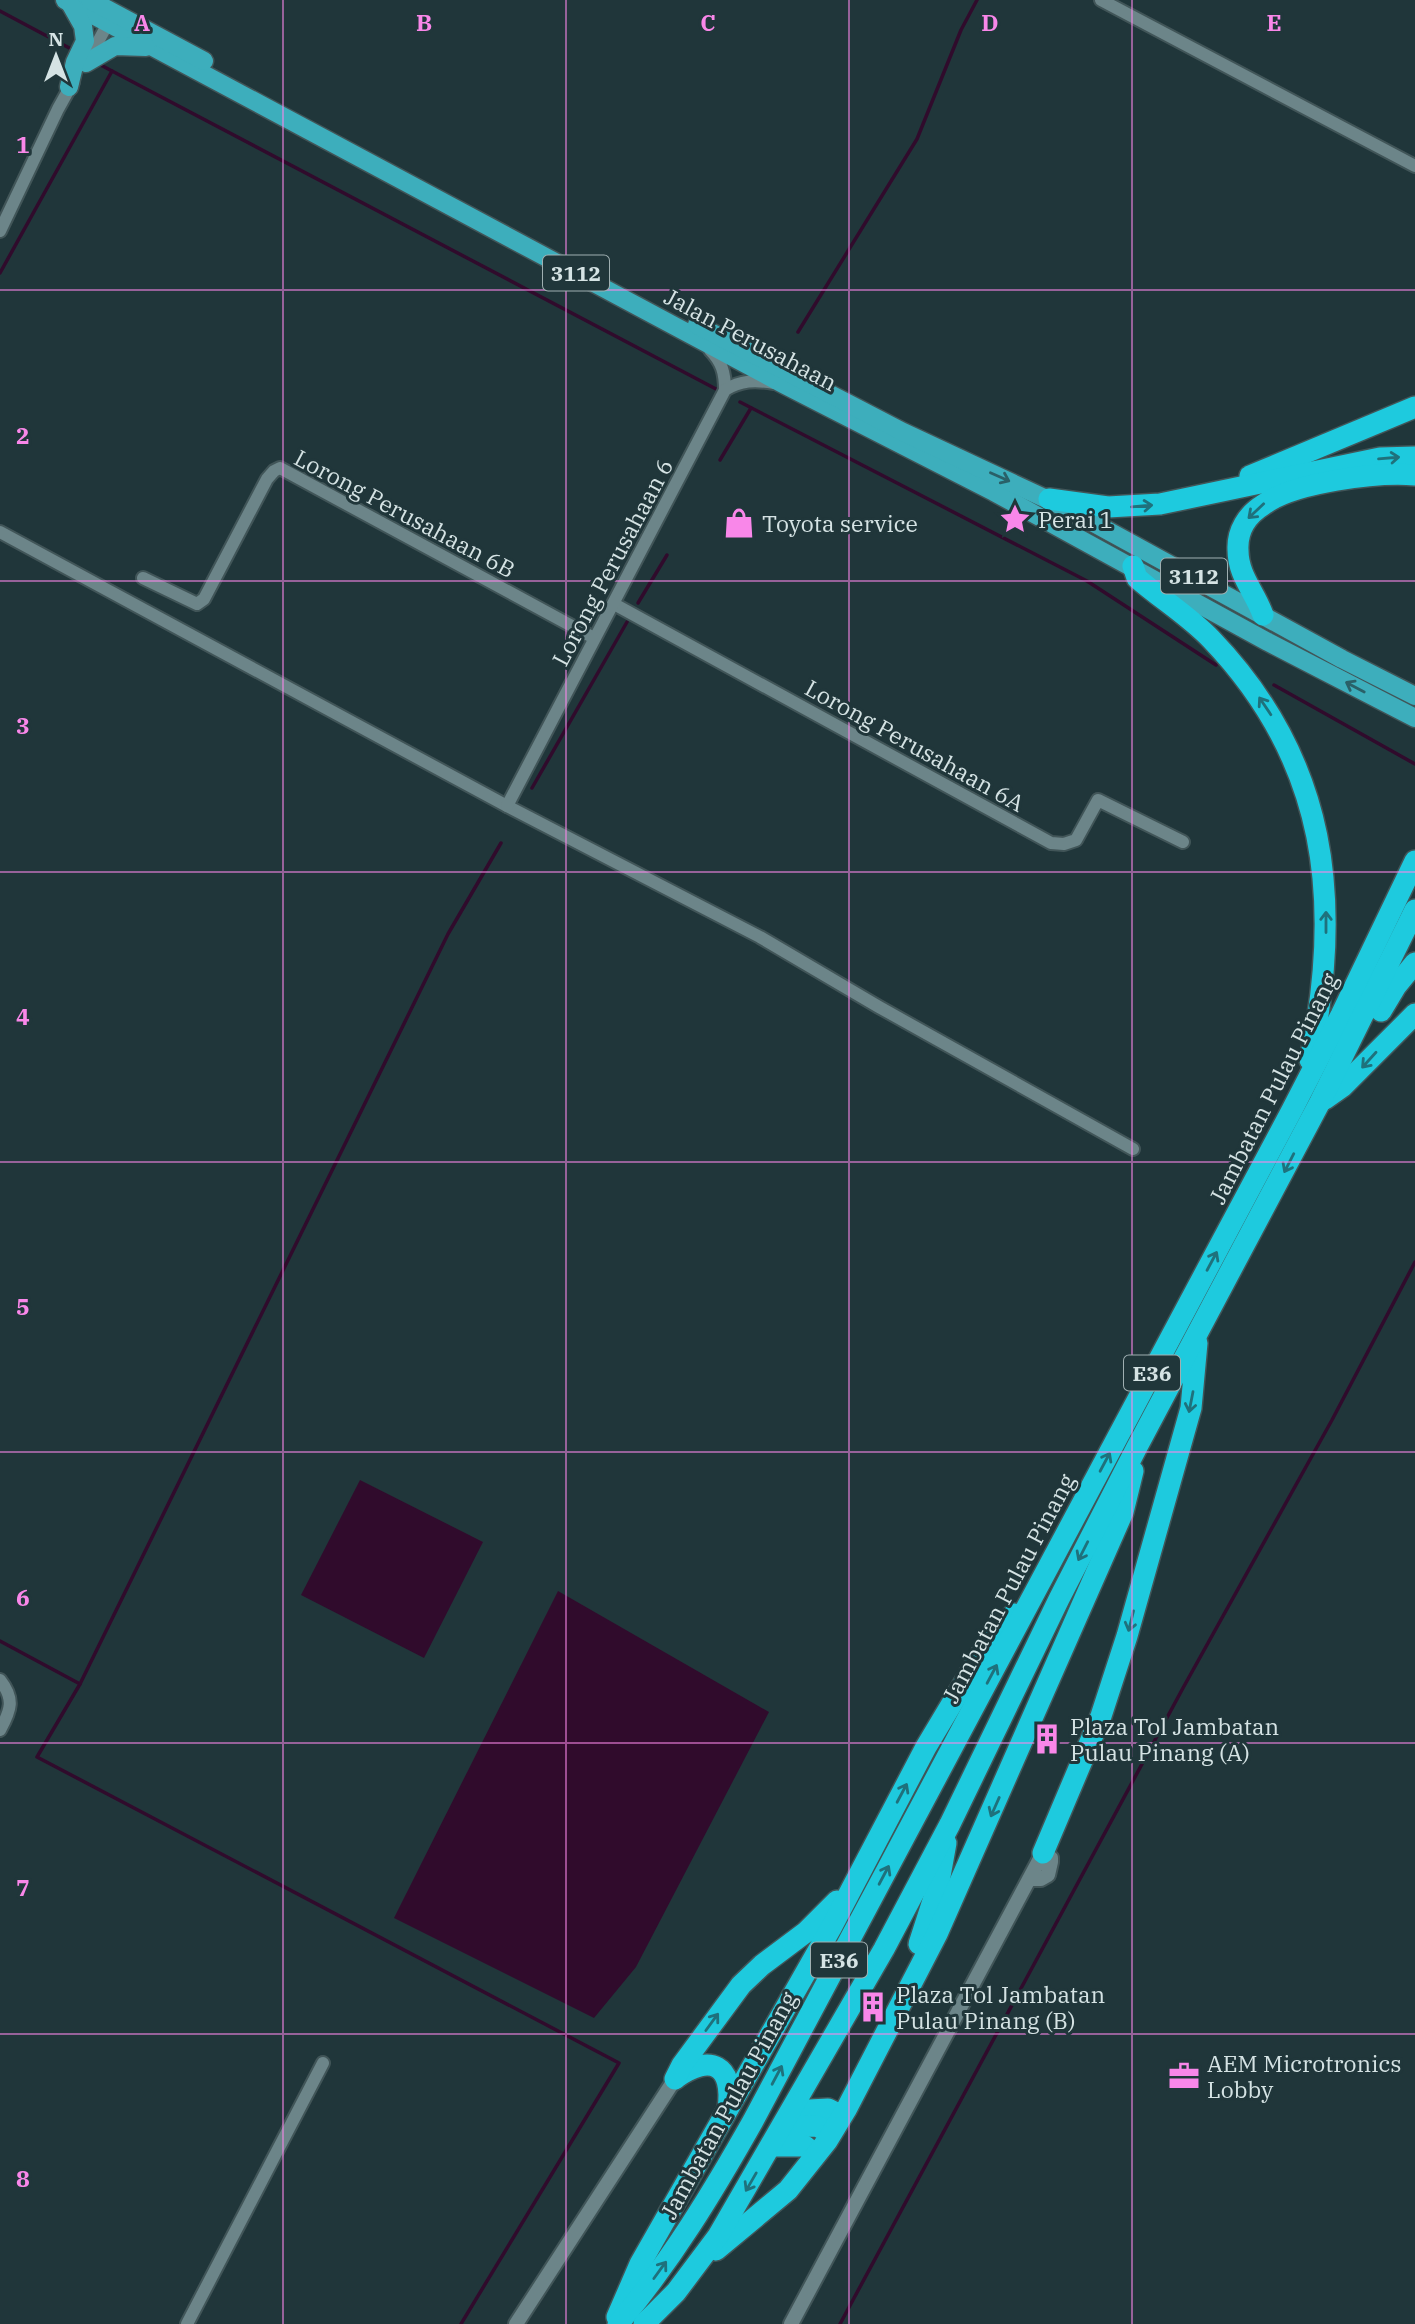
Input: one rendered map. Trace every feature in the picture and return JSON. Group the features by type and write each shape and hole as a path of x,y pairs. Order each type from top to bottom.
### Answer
{"highway":[{"path":"1216,493 1233,483 1415,407"},
{"path":"1049,499 1090,506 1160,504 1380,458 1415,457"},
{"path":"1268,618 1243,576 1238,550 1242,528 1254,512 1273,499 1303,489 1361,477 1415,475"},
{"path":"1133,566 1137,578 1199,628 1245,678 1284,739 1306,793 1323,869 1326,949 1319,1015 1305,1086"},
{"name":"Jambatan Pulau Pinang","path":"616,2324 664,2266 724,2172 1305,1086 1415,860"},
{"name":"Jambatan Pulau Pinang","path":"644,2324 676,2292 718,2236 884,1949 950,1824 1059,1599 1320,1102 1415,910"},
{"path":"1358,1028 1376,1019 1396,986 1415,962"},
{"path":"1320,1102 1342,1087 1415,1014"},
{"path":"1043,1853 1097,1728 1127,1636 1191,1408 1197,1334"},
{"name":"Jambatan Pulau Pinang","path":"698,2265 788,2190 827,2141 853,2097 932,1945 1062,1654 1123,1512 1137,1447"},
{"path":"616,2324 640,2264 800,1985 962,1685 984,1650 1040,1584"},
{"path":"718,2236 779,2188 811,2151 831,2122 925,1932 939,1882 950,1824"},
{"path":"675,2079 682,2064 741,1985 849,1892"},
{"path":"675,2079 695,2066 716,2068 726,2076 730,2085 727,2110"},
{"path":"787,2119 828,2109 831,2122"},
{"path":"771,2147 805,2146 811,2151"}],"main road":[{"name":"Jalan Perusahaan","path":"90,0 111,19 153,48 783,384 1133,566 1268,642 1415,719"},
{"name":"Jalan Perusahaan","path":"67,1 111,19 903,432 1049,499 1415,696"},
{"path":"67,1 95,46"},
{"path":"95,46 153,48"},
{"path":"69,87 95,46"}],"street":[{"path":"1101,0 1415,166"},
{"path":"95,46 111,19"},
{"path":"0,231 69,87"},
{"path":"697,338 720,360 724,390 741,382 756,380 783,384"},
{"name":"Lorong Perusahaan 6","path":"507,806 724,390"},
{"name":"Lorong Perusahaan 6B","path":"143,578 197,604 204,599 267,479 280,468 594,638"},
{"path":"0,532 507,806 760,937 1133,1149"},
{"name":"Lorong Perusahaan 6A","path":"614,604 1051,843 1064,844 1076,840 1098,800 1183,842"},
{"path":"0,1680 10,1696 9,1714 0,1730"},
{"path":"791,2324 1043,1853"},
{"path":"187,2324 323,2063"},
{"path":"516,2324 675,2079"}],"shaded area":[{"path":"360,1480 483,1542 424,1658 301,1595"},
{"path":"558,1591 769,1712 636,1967 594,2018 394,1918"}],"waterway":[{"path":"798,332 917,139 961,30 977,0"},
{"path":"0,11 75,51"},
{"path":"97,63 112,71"},
{"path":"0,273 112,71 716,389"},
{"path":"740,402 1087,581 1216,665"},
{"path":"720,460 751,408"},
{"path":"638,603 667,555"},
{"path":"532,788 627,622"},
{"path":"1274,685 1415,764"},
{"path":"80,1684 448,934 501,843"},
{"path":"840,2324 1183,1688 1332,1420 1415,1262"},
{"path":"0,1641 80,1684 37,1757 619,2063 461,2324"}],"place":[{"name":"Perai 1","path":"1015,519"},
{"name":"Toyota service","path":"739,523"},
{"name":"Plaza Tol Jambatan Pulau Pinang (A)","path":"1047,1739"},
{"name":"Plaza Tol Jambatan Pulau Pinang (B)","path":"873,2007"},
{"name":"AEM Microtronics Lobby","path":"1184,2076"}]}
